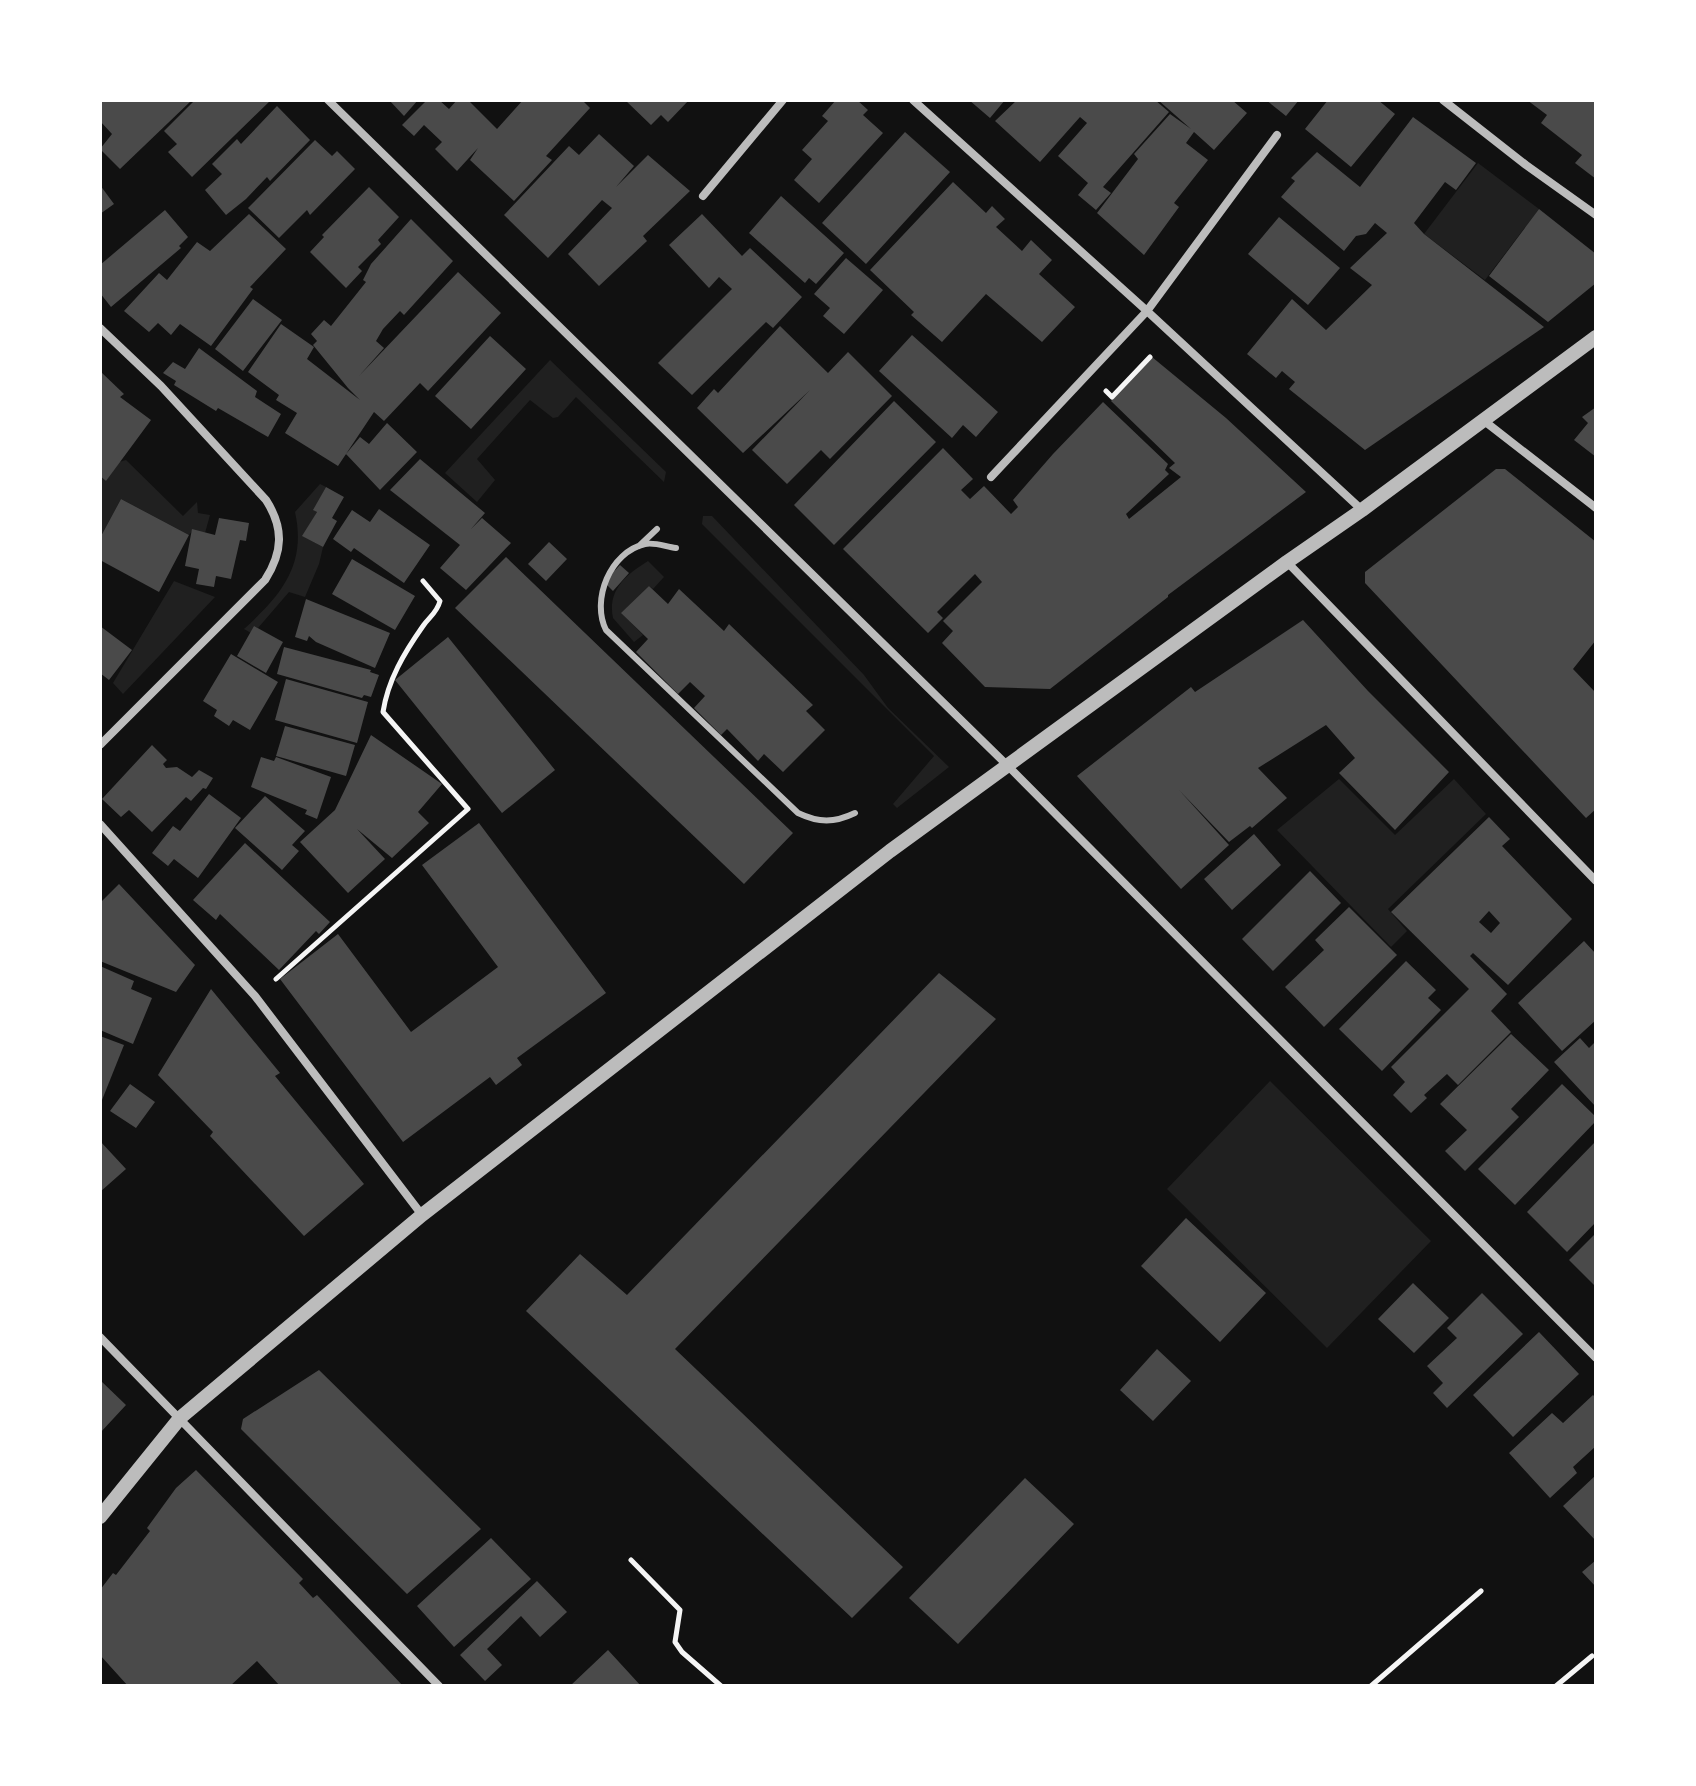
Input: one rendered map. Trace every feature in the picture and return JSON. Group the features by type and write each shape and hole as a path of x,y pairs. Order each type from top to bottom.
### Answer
{"street":[{"path":"328,100 1007,765 1596,1358"},
{"path":"703,196 783,100"},
{"path":"913,100 1362,510"},
{"path":"1443,100 1596,215"},
{"path":"991,477 1147,311 1277,135"},
{"path":"100,328 161,386 266,500 280,531 277,557 265,580 100,745"},
{"path":"100,1517 180,1418 422,1215 878,861 1596,337"},
{"path":"1483,420 1596,508"},
{"path":"1287,562 1596,881"},
{"path":"100,824 255,996 422,1215"},
{"path":"100,1337 439,1686"}],"lane":[{"path":"657,529 613,569 602,590 601,619 606,630 798,813 815,821 832,821 855,813"},
{"path":"638,546 655,543 676,548"}],"path":[{"path":"1112,397 1150,357"},
{"path":"255,996 468,809 383,712 391,678 420,631 437,611 440,601 423,581"},
{"path":"631,1560 680,1610 675,1642 682,1652 721,1686"},
{"path":"1371,1686 1481,1591"},
{"path":"1556,1686 1592,1656"}],"shaded area":[{"path":"1478,163 1539,209 1485,280 1424,234"},
{"path":"550,360 666,472 664,482 576,397 558,417 553,418 530,400 477,459 495,480 477,502 445,473"},
{"path":"126,460 183,516 197,502 198,513 210,515 205,533 193,530 189,535 121,499 100,538 100,476 106,481 119,462"},
{"path":"320,484 326,487 314,510 317,512 303,536 323,547 305,597 289,592 258,628 254,626 251,633 244,629 279,592 294,564 298,531 295,512"},
{"path":"703,516 712,516 864,675 888,708 949,767 897,808 893,804 934,756 702,524"},
{"path":"648,561 664,577 653,589 649,586 622,613 643,635 634,642 613,618 613,599 626,577"},
{"path":"174,581 215,597 123,694 113,683"},
{"path":"1339,779 1395,835 1454,779 1486,814 1388,909 1407,931 1391,947 1277,830"},
{"path":"1270,1081 1431,1241 1327,1348 1167,1189"}],"building":[{"path":"100,100 192,100 120,169 100,149 112,134 100,121"},
{"path":"195,100 271,100 192,177 168,152 177,144 164,131"},
{"path":"389,100 418,100 404,116"},
{"path":"427,100 439,100 449,109 457,100 468,100 497,129 523,100 582,100 590,108 546,156 552,160 514,201 470,160 478,148 457,171 435,149 442,142 424,125 414,136 402,125"},
{"path":"625,100 689,100 668,122 661,115 651,125"},
{"path":"836,100 857,100 868,110 863,115 883,133 819,203 794,180 812,159 802,150 828,121 822,116"},
{"path":"969,100 1005,100 990,118"},
{"path":"1017,100 1155,100 1169,112 1103,187 1111,193 1096,210 1078,195 1088,183 1058,156 1087,123 1080,117 1040,162 995,121"},
{"path":"1158,100 1232,100 1247,113 1214,150 1194,132 1186,143 1208,160 1174,203 1179,207 1144,255 1097,213 1138,159 1134,154 1170,114 1191,129"},
{"path":"1266,100 1299,100 1286,116"},
{"path":"1328,100 1378,100 1395,114 1351,167 1305,129"},
{"path":"1527,100 1596,100 1596,179 1575,163 1582,155 1541,123 1547,115"},
{"path":"277,106 310,140 270,181 267,177 226,215 205,190 222,174 212,164 237,139 241,144"},
{"path":"1413,117 1476,163 1456,190 1445,182 1414,223 1544,327 1365,450 1289,389 1295,382 1282,371 1276,378 1247,354 1292,299 1326,330 1372,285 1350,268 1387,233 1375,223 1366,234 1356,236 1344,251 1281,197 1295,181 1291,178 1317,152 1360,187"},
{"path":"905,132 950,172 866,264 822,223"},
{"path":"599,134 634,166 616,187 648,155 690,191 643,236 647,241 599,286 568,254 612,208 602,200 548,258 504,215 569,146 579,155"},
{"path":"315,140 332,156 337,151 355,169 310,215 307,210 279,238 248,208"},
{"path":"953,182 986,213 992,206 1005,219 996,227 1022,251 1031,240 1052,260 1039,274 1075,307 1042,342 986,294 942,342 911,315 914,312 870,270"},
{"path":"100,185 114,204 100,214"},
{"path":"369,187 399,217 378,240 381,244 358,267 362,271 346,288 310,252 324,237 322,235"},
{"path":"781,196 844,253 816,284 809,278 805,283 749,233"},
{"path":"1539,209 1596,254 1596,283 1548,322 1489,276"},
{"path":"165,210 188,237 179,246 181,248 111,307 100,293 100,265"},
{"path":"249,214 286,249 250,287 253,289 211,346 180,324 171,335 158,323 149,332 124,311 159,273 167,280 197,242 210,251"},
{"path":"702,214 742,256 750,248 802,297 773,328 766,322 692,395 658,363 732,289 719,277 709,288 669,245"},
{"path":"1279,217 1340,268 1308,305 1248,254"},
{"path":"411,219 453,261 404,315 400,311 383,329 376,341 384,348 359,376 458,272 501,313 428,391 420,383 384,421 374,412 338,466 285,433 297,413 276,400 279,395 248,372 281,324 314,347 307,359 360,400 313,345 317,341 311,334 324,320 331,326 366,282 363,280 371,264"},
{"path":"846,258 883,290 844,334 823,316 830,308 814,294"},
{"path":"253,299 282,320 243,371 215,349"},
{"path":"780,326 828,373 848,352 892,396 830,459 821,450 787,484 752,450 810,390 743,453 697,408 714,389 718,393"},
{"path":"912,335 998,412 976,437 963,425 952,438 879,371"},
{"path":"490,336 526,369 471,429 435,396"},
{"path":"199,348 257,391 255,397 281,414 268,437 218,408 216,411 174,385 176,381 163,373 173,362 185,369"},
{"path":"1152,357 1226,418 1306,492 1168,595 1050,689 985,687 942,643 953,631 943,621 982,582 975,574 937,612 943,618 928,633 843,549 943,448 973,479 961,490 970,499 984,486 1011,514 1018,507 1013,500 1103,402 1168,464 1165,470 1169,474 1126,514 1129,519 1181,477 1169,468 1175,463 1111,401"},
{"path":"100,371 124,394 120,397 151,420 106,481 100,476"},
{"path":"894,401 936,442 834,545 794,505"},
{"path":"1596,407 1596,457 1574,440 1588,423 1582,417"},
{"path":"387,423 417,452 380,490 346,454 360,437 369,444"},
{"path":"420,459 485,513 471,529 482,518 511,543 466,590 440,568 460,545 390,490"},
{"path":"1496,469 1505,469 1596,542 1596,640 1573,669 1596,693 1596,809 1586,818 1365,583 1365,572"},
{"path":"326,487 344,497 332,518 337,521 323,547 302,536 317,512 313,510"},
{"path":"121,499 189,535 159,592 100,560 100,538"},
{"path":"379,509 430,545 404,583 354,548 351,552 333,539 352,510 370,522"},
{"path":"219,518 249,523 246,541 240,540 231,579 216,576 214,587 196,584 199,569 185,566 192,529 215,535"},
{"path":"549,542 567,559 546,581 528,564"},
{"path":"506,557 793,833 744,884 455,608"},
{"path":"352,559 415,596 395,630 332,594"},
{"path":"620,565 629,573 613,591 604,582"},
{"path":"649,586 668,604 679,589 724,631 729,624 813,705 806,711 825,730 783,772 764,754 758,761 727,729 721,735 694,708 705,696 690,682 678,694 636,652 648,639 621,613"},
{"path":"306,599 390,633 375,668 309,636 307,641 295,637"},
{"path":"1303,620 1449,772 1395,830 1339,773 1355,758 1326,725 1258,768 1287,798 1252,828 1250,826 1229,842 1179,790 1229,845 1181,889 1077,776 1191,687 1195,692"},
{"path":"100,626 132,650 109,680 100,673"},
{"path":"254,626 283,642 266,673 237,656"},
{"path":"448,637 555,770 502,813 395,680"},
{"path":"284,647 371,670 379,675 371,697 364,695 362,698 277,674"},
{"path":"231,654 278,682 250,730 233,720 229,726 214,716 217,710 203,701"},
{"path":"286,679 368,702 357,743 275,720"},
{"path":"285,726 355,745 346,776 276,756"},
{"path":"371,735 442,784 418,812 429,823 392,858 357,829 385,859 348,893 300,842 335,810"},
{"path":"152,745 167,760 163,764 166,768 177,767 192,777 199,770 213,778 206,789 203,788 191,801 186,797 152,832 129,810 121,817 102,799"},
{"path":"261,757 274,761 276,757 331,777 317,819 305,814 307,810 251,787"},
{"path":"209,794 241,818 198,878 174,859 168,866 152,853 173,826 180,831"},
{"path":"265,796 305,831 292,845 299,851 282,870 235,828"},
{"path":"1489,817 1510,839 1502,846 1572,919 1508,985 1473,953 1470,956 1507,994 1491,1011 1511,1032 1458,1085 1447,1074 1424,1095 1427,1098 1411,1113 1393,1095 1405,1082 1391,1067 1469,989 1391,912","holes":["1489,911 1500,923 1491,933 1479,922"]},
{"path":"479,823 606,993 517,1058 522,1065 496,1085 490,1077 403,1142 280,979 338,934 411,1032 498,967 422,865"},
{"path":"1254,834 1281,865 1232,910 1204,879"},
{"path":"245,843 330,922 319,934 316,931 279,970 220,914 216,920 193,900"},
{"path":"1310,871 1341,903 1273,971 1242,939"},
{"path":"119,884 195,965 176,992 100,961 100,903"},
{"path":"1349,907 1397,955 1324,1027 1285,987 1324,950 1315,940"},
{"path":"1584,941 1596,954 1596,1020 1562,1051 1518,1003"},
{"path":"1406,961 1436,990 1428,998 1441,1010 1382,1071 1339,1029"},
{"path":"100,966 134,981 131,989 152,998 133,1044 100,1030"},
{"path":"939,973 996,1019 675,1349 903,1567 852,1618 526,1311 580,1254 627,1295"},
{"path":"211,989 280,1073 275,1076 364,1184 304,1236 210,1136 213,1132 158,1075"},
{"path":"1511,1034 1549,1070 1511,1109 1519,1117 1465,1171 1445,1151 1467,1130 1440,1104"},
{"path":"100,1036 124,1045 100,1105"},
{"path":"1580,1038 1589,1048 1596,1041 1596,1107 1554,1062"},
{"path":"130,1084 155,1102 136,1128 110,1111"},
{"path":"1562,1084 1596,1117 1596,1121 1515,1205 1478,1169"},
{"path":"100,1141 126,1169 100,1192"},
{"path":"1595,1142 1596,1222 1567,1252 1527,1212"},
{"path":"1186,1218 1266,1293 1220,1342 1141,1266"},
{"path":"1596,1233 1596,1287 1569,1260"},
{"path":"1413,1283 1449,1318 1414,1353 1378,1319"},
{"path":"1482,1293 1523,1334 1447,1408 1433,1393 1443,1383 1427,1366 1457,1338 1447,1328"},
{"path":"1539,1332 1579,1374 1513,1437 1473,1395"},
{"path":"1157,1349 1191,1381 1153,1421 1120,1390"},
{"path":"319,1370 481,1529 407,1594 241,1429 243,1419"},
{"path":"100,1380 126,1405 100,1433"},
{"path":"1593,1395 1596,1398 1596,1446 1573,1467 1577,1473 1550,1498 1509,1453 1552,1413 1563,1423"},
{"path":"196,1470 303,1579 299,1583 313,1598 317,1595 403,1686 280,1686 257,1661 230,1686 128,1686 100,1655 100,1590 113,1573 116,1575 150,1531 147,1528 176,1488"},
{"path":"1596,1475 1596,1541 1563,1506"},
{"path":"1025,1478 1074,1524 958,1644 909,1598"},
{"path":"491,1538 531,1579 454,1647 417,1606"},
{"path":"1596,1560 1596,1587 1582,1572"},
{"path":"537,1581 567,1612 540,1637 521,1616 487,1649 502,1665 485,1681 460,1655"},
{"path":"608,1650 641,1686 570,1686"}]}
